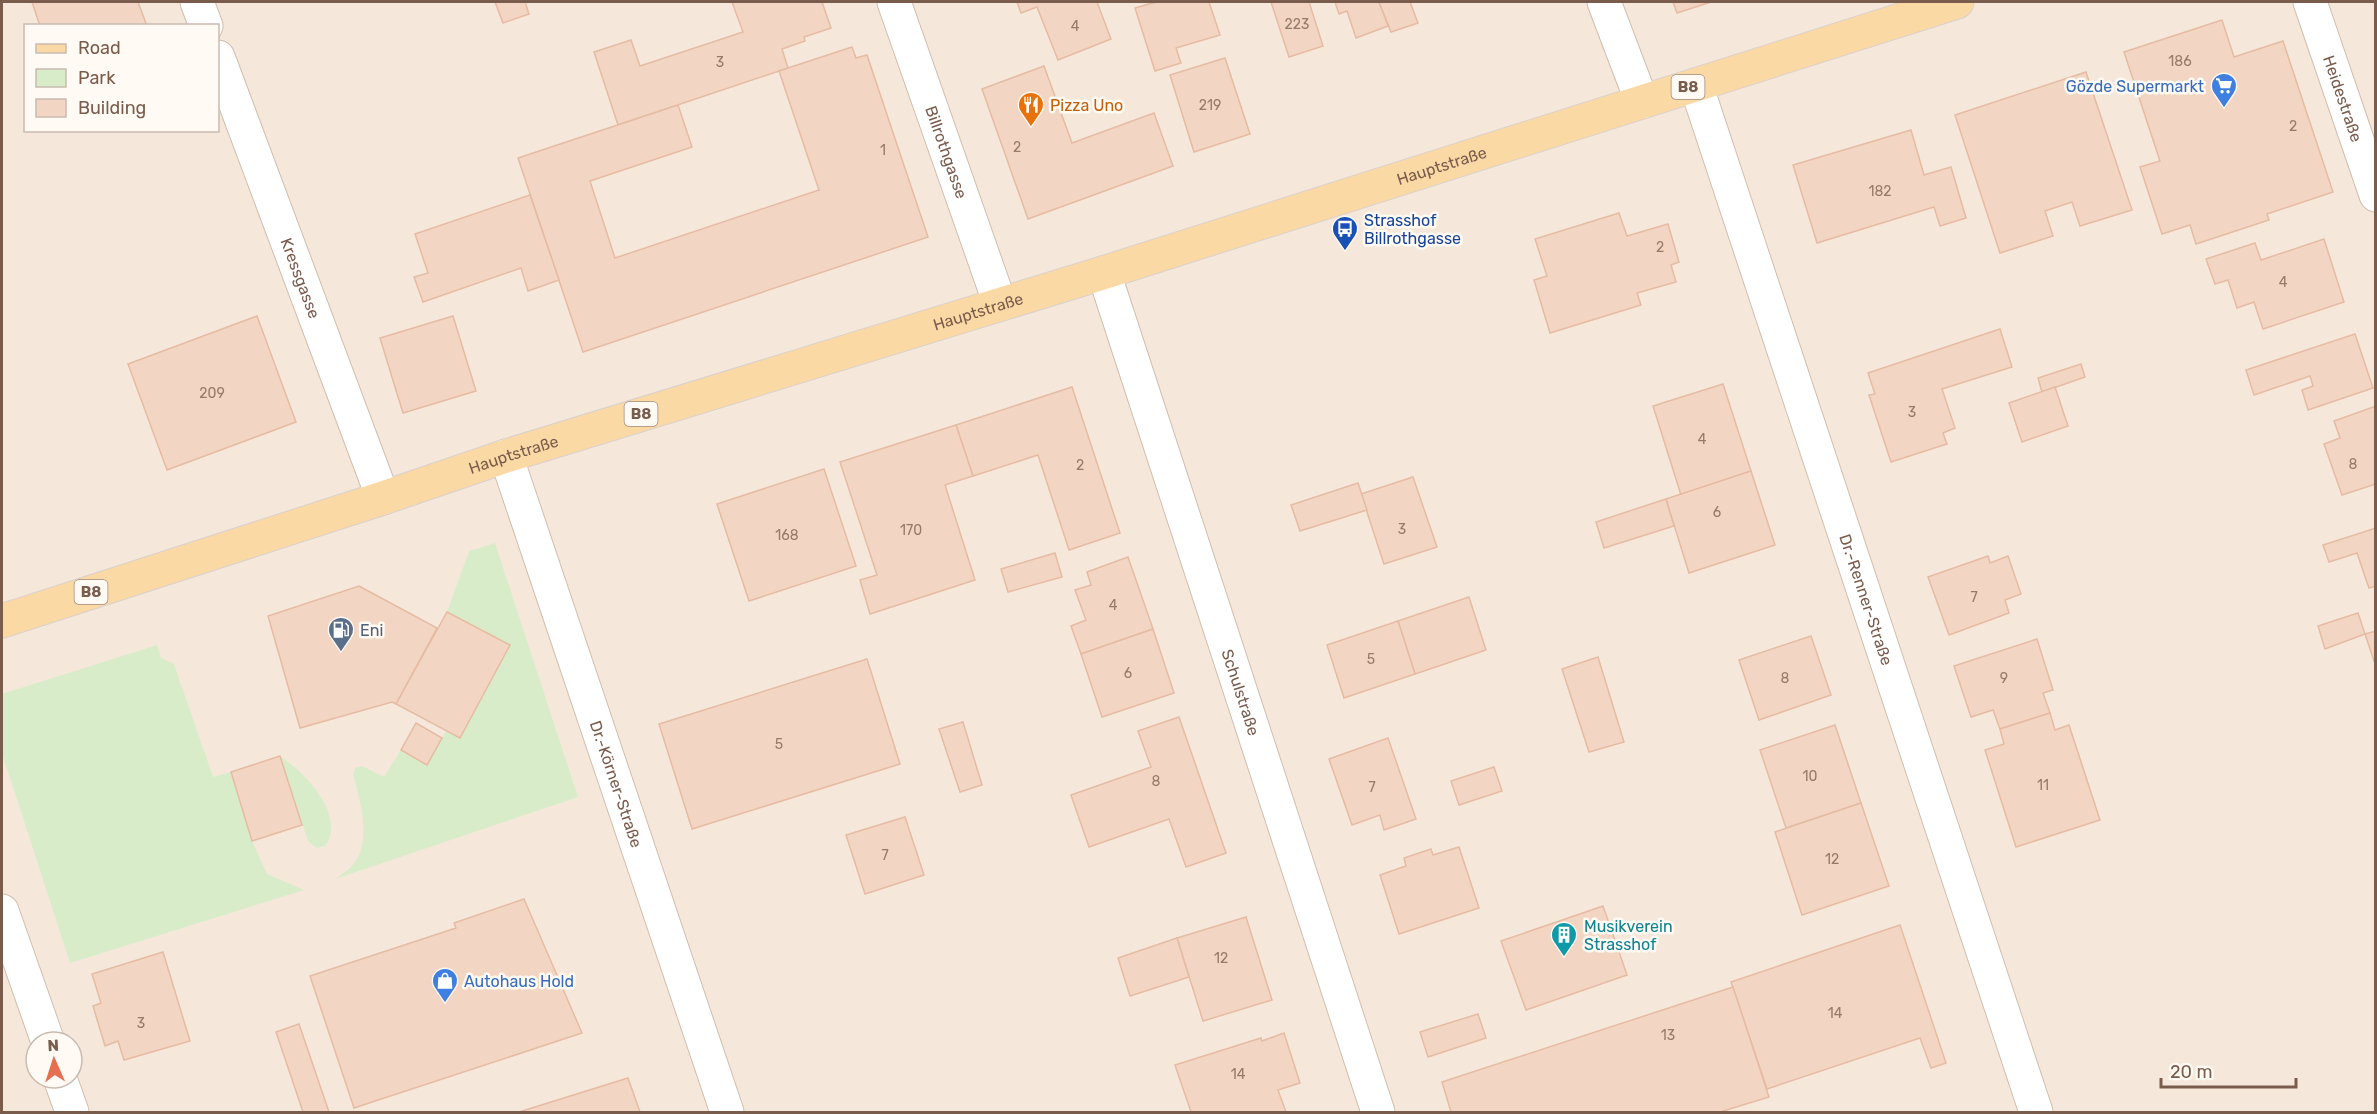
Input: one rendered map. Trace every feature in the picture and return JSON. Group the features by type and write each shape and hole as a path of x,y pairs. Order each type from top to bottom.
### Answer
{"main road":[{"name":"Hauptstraße","path":"2,621 506,456 1104,273 1957,2"}],"street":[{"path":"197,2 205,24"},
{"name":"Billrothgasse","path":"894,2 1000,304"},
{"path":"1604,2 1642,102"},
{"name":"Heidestraße","path":"2310,2 2376,195"},
{"name":"Kressgasse","path":"219,60 382,498"},
{"name":"Dr.-Renner-Straße","path":"1696,85 2036,1113"},
{"name":"Schulstraße","path":"1104,273 1377,1113"},
{"name":"Dr.-Körner-Straße","path":"506,456 728,1113"},
{"path":"2,911 44,1030"},
{"path":"64,1090 72,1113"}],"shaded area":[{"path":"2,2 2375,2 2375,1112 2,1112"}],"green space":[{"path":"495,543 578,797 335,879 350,868 362,847 363,822 353,774 355,768 362,766 384,777 401,750 426,764 446,731 460,738 510,646 447,612 469,551"},
{"path":"157,645 161,658 174,664 213,777 231,772 252,841 267,874 304,890 70,963 2,753 2,694"},
{"path":"280,756 311,783 327,808 331,821 330,834 325,846 317,848 308,841"}],"building":[{"path":"32,2 138,2 146,24 39,24"},
{"path":"495,2 525,2 529,14 503,23"},
{"path":"732,2 822,2 831,28 804,37 805,41 782,49 788,68 618,125 594,52 631,40 640,66 743,32"},
{"path":"1017,2 1097,2 1111,39 1058,60 1037,7 1021,13"},
{"path":"1156,2 1209,2 1220,35 1176,48 1181,63 1155,71 1135,8"},
{"path":"1271,2 1309,2 1323,46 1289,57"},
{"path":"1335,2 1379,2 1388,26 1356,38 1347,11 1339,14"},
{"path":"1379,2 1410,2 1418,23 1391,32"},
{"path":"1673,2 1711,2 1677,13"},
{"name":"Gözde Supermarkt","path":"2222,20 2234,57 2283,41 2333,192 2267,214 2269,220 2196,244 2190,225 2162,234 2140,167 2160,161 2124,52"},
{"path":"852,47 856,58 867,55 928,237 583,352 518,158 678,105 692,147 590,181 615,258 819,190 779,71"},
{"path":"1225,58 1250,134 1194,152 1170,75"},
{"name":"Pizza Uno","path":"1044,66 1072,143 1154,113 1173,166 1028,219 982,89"},
{"path":"2086,72 2132,210 2080,226 2072,202 2045,211 2053,236 2000,253 1955,115"},
{"path":"1911,130 1924,175 1951,167 1966,218 1940,226 1934,207 1817,243 1793,165"},
{"path":"530,195 559,280 528,291 521,268 423,302 414,277 428,273 415,234"},
{"path":"1619,213 1627,236 1668,224 1679,262 1671,265 1676,282 1637,293 1641,305 1550,333 1534,280 1547,276 1535,239"},
{"path":"2324,239 2344,302 2263,329 2254,302 2237,308 2228,280 2215,284 2206,259 2255,243 2261,260"},
{"path":"257,316 296,422 167,470 128,364"},
{"path":"453,316 476,391 403,413 380,338"},
{"path":"2000,329 2012,367 1942,389 1955,428 1943,433 1947,444 1891,462 1869,395 1875,394 1868,373"},
{"path":"2355,334 2373,388 2308,410 2302,390 2313,386 2310,376 2254,395 2246,370"},
{"path":"2081,364 2085,377 2042,392 2038,378"},
{"path":"1723,384 1751,471 1681,495 1653,406"},
{"path":"1072,387 1120,533 1069,550 1038,455 973,476 956,425"},
{"path":"2055,387 2068,426 2022,442 2009,403"},
{"path":"2376,406 2376,484 2342,495 2324,444 2340,438 2334,421"},
{"path":"956,425 973,476 945,485 975,580 870,614 860,580 877,575 840,462"},
{"path":"824,469 856,566 749,601 717,504"},
{"path":"1751,471 1775,545 1689,573 1666,499"},
{"path":"1413,477 1437,547 1384,564 1361,494"},
{"path":"1358,483 1367,510 1300,531 1291,505"},
{"path":"1666,499 1674,526 1604,548 1596,522"},
{"path":"2376,528 2376,586 2369,588 2357,553 2329,562 2323,545"},
{"path":"1055,553 1062,577 1008,592 1001,569"},
{"path":"1988,556 1990,563 2008,556 2021,594 2005,600 2009,613 1949,635 1928,577"},
{"path":"1128,557 1153,629 1081,654 1071,626 1086,620 1075,590 1091,585 1087,572"},
{"path":"359,586 437,628 396,704 392,702 300,728 268,616"},
{"path":"1469,597 1486,650 1415,674 1398,621"},
{"path":"447,612 510,645 460,738 396,704"},
{"path":"2358,613 2365,634 2325,649 2318,626"},
{"path":"1398,621 1415,674 1344,698 1327,645"},
{"path":"1153,629 1174,693 1102,717 1081,654"},
{"path":"2376,631 2376,667 2365,634"},
{"path":"1811,636 1831,695 1759,720 1739,660"},
{"path":"2037,639 2053,690 2043,693 2050,713 2000,729 1993,710 1971,717 1954,666"},
{"path":"1598,657 1624,742 1589,752 1562,669"},
{"path":"867,659 900,764 692,829 659,724"},
{"path":"2050,713 2055,730 2069,725 2100,820 2016,847 1985,750 2004,744 2000,729"},
{"path":"1179,717 1226,853 1186,867 1169,819 1089,847 1071,795 1151,767 1138,731"},
{"path":"963,722 982,785 960,792 939,729"},
{"path":"416,723 442,738 427,765 401,750"},
{"path":"1835,725 1861,803 1786,828 1760,750"},
{"path":"1388,738 1416,819 1384,830 1380,815 1352,825 1329,759"},
{"path":"280,756 302,825 252,841 231,772"},
{"path":"1494,767 1502,791 1459,805 1451,781"},
{"path":"1861,803 1889,886 1802,915 1775,832"},
{"path":"905,817 924,875 865,894 846,835"},
{"path":"1459,847 1479,908 1399,934 1380,875 1406,866 1404,858 1431,849 1433,855"},
{"name":"Autohaus Hold","path":"524,899 582,1033 354,1108 310,976 456,928 454,923"},
{"name":"Musikverein Strasshof","path":"1603,906 1627,975 1526,1010 1501,941"},
{"path":"1246,917 1272,1000 1203,1021 1177,938"},
{"path":"1900,925 1946,1063 1931,1068 1920,1038 1767,1089 1731,982"},
{"path":"1177,938 1189,977 1130,996 1118,958"},
{"path":"163,952 190,1041 124,1060 118,1041 105,1046 93,1006 101,1003 92,974"},
{"path":"1733,987 1769,1097 1720,1112 1451,1112 1442,1082"},
{"path":"1478,1014 1486,1038 1428,1057 1420,1032"},
{"path":"299,1024 329,1112 303,1112 276,1032"},
{"path":"1284,1033 1300,1083 1278,1090 1286,1112 1191,1112 1175,1065"},
{"path":"628,1078 640,1112 519,1112"}],"place":[{"name":"Gözde Supermarkt","path":"2224,109"},
{"name":"Pizza Uno","path":"1031,128"},
{"name":"Strasshof Billrothgasse","path":"1345,252"},
{"name":"Eni","path":"341,653"},
{"name":"Musikverein Strasshof","path":"1564,958"},
{"name":"Autohaus Hold","path":"445,1004"}]}
